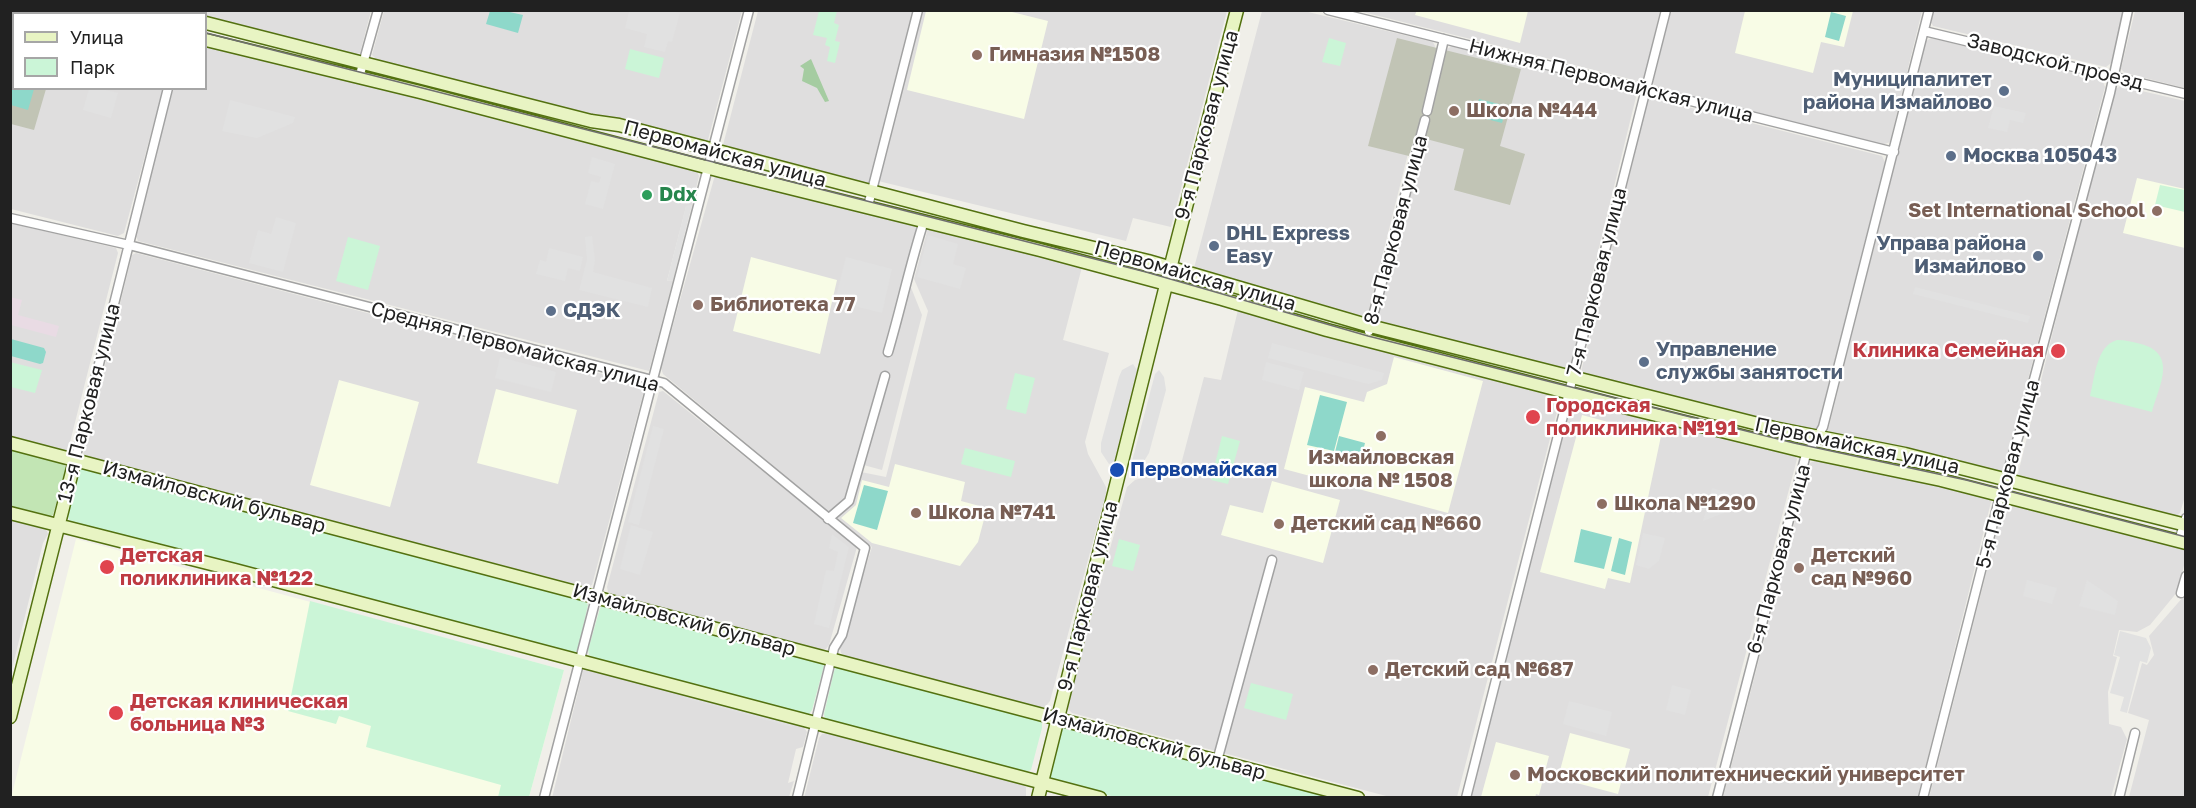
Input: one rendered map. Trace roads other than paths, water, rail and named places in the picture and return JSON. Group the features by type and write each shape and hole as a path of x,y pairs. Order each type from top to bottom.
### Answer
{"main road":[{"name":"9-я Парковая улица","path":"1038,798 1170,267 1237,10"},
{"name":"Первомайская улица","path":"207,23 581,119 619,125 1170,267 1370,326 1720,415 1905,454 2185,523"},
{"name":"Первомайская улица","path":"207,40 868,206 1568,392 1807,452 1911,473 2182,542"},
{"name":"Измайловский бульвар","path":"10,443 1358,798"},
{"name":"13-я Парковая улица","path":"10,717 75,460"},
{"path":"10,513 580,660 1100,798"}],"street":[{"path":"359,78 378,10"},
{"path":"544,798 749,10"},
{"path":"868,206 918,10"},
{"name":"Нижняя Первомайская улица","path":"1328,10 1894,152"},
{"name":"7-я Парковая улица","path":"1466,798 1666,10"},
{"name":"6-я Парковая улица","path":"1717,798 1807,452 1818,437 1826,415 1929,10"},
{"name":"5-я Парковая улица","path":"1923,798 2113,76 2128,10"},
{"name":"Заводской проезд","path":"1924,31 2186,94"},
{"name":"8-я Парковая улица","path":"1367,340 1444,39"},
{"name":"13-я Парковая улица","path":"75,460 168,90"},
{"name":"Средняя Первомайская улица","path":"10,218 129,245 664,383 865,548 842,635 834,648 796,798"},
{"path":"888,352 901,308 912,256 924,221"},
{"path":"828,519 849,501 885,376"},
{"path":"2182,542 2185,523"},
{"path":"1217,761 1272,560"},
{"path":"2181,593 2186,576"},
{"path":"2119,798 2135,733"}],"tram line":[{"path":"114,10 120,12"},
{"path":"132,10 138,12"},
{"path":"207,33 1146,272 1368,336 1794,443 1966,480 2186,537"}],"place":[{"name":"Гимназия №1508","path":"977,55"},
{"name":"Муниципалитет района Измайлово","path":"2004,91"},
{"name":"Школа №444","path":"1454,111"},
{"name":"Москва 105043","path":"1951,156"},
{"name":"Ddx","path":"647,195"},
{"name":"Set International School","path":"2157,211"},
{"name":"DHL Express Easy","path":"1214,246"},
{"name":"Управа района Измайлово","path":"2038,256"},
{"name":"Библиотека 77","path":"698,305"},
{"name":"СДЭК","path":"551,311"},
{"name":"Клиника Семейная","path":"2058,351"},
{"name":"Управление cлужбы занятости","path":"1644,362"},
{"name":"Городская поликлиника №191","path":"1533,417"},
{"name":"Измайловская школа № 1508","path":"1381,436"},
{"name":"Первомайская","path":"1117,470"},
{"name":"Школа №1290","path":"1602,504"},
{"name":"Школа №741","path":"916,513"},
{"name":"Детский сад №660","path":"1279,524"},
{"name":"Детская поликлиника №122","path":"107,567"},
{"name":"Детский сад №960","path":"1799,568"},
{"name":"Детский сад №687","path":"1373,670"},
{"name":"Детская клиническая больница №3","path":"116,713"},
{"name":"Московский политехнический университет","path":"1515,775"}]}
